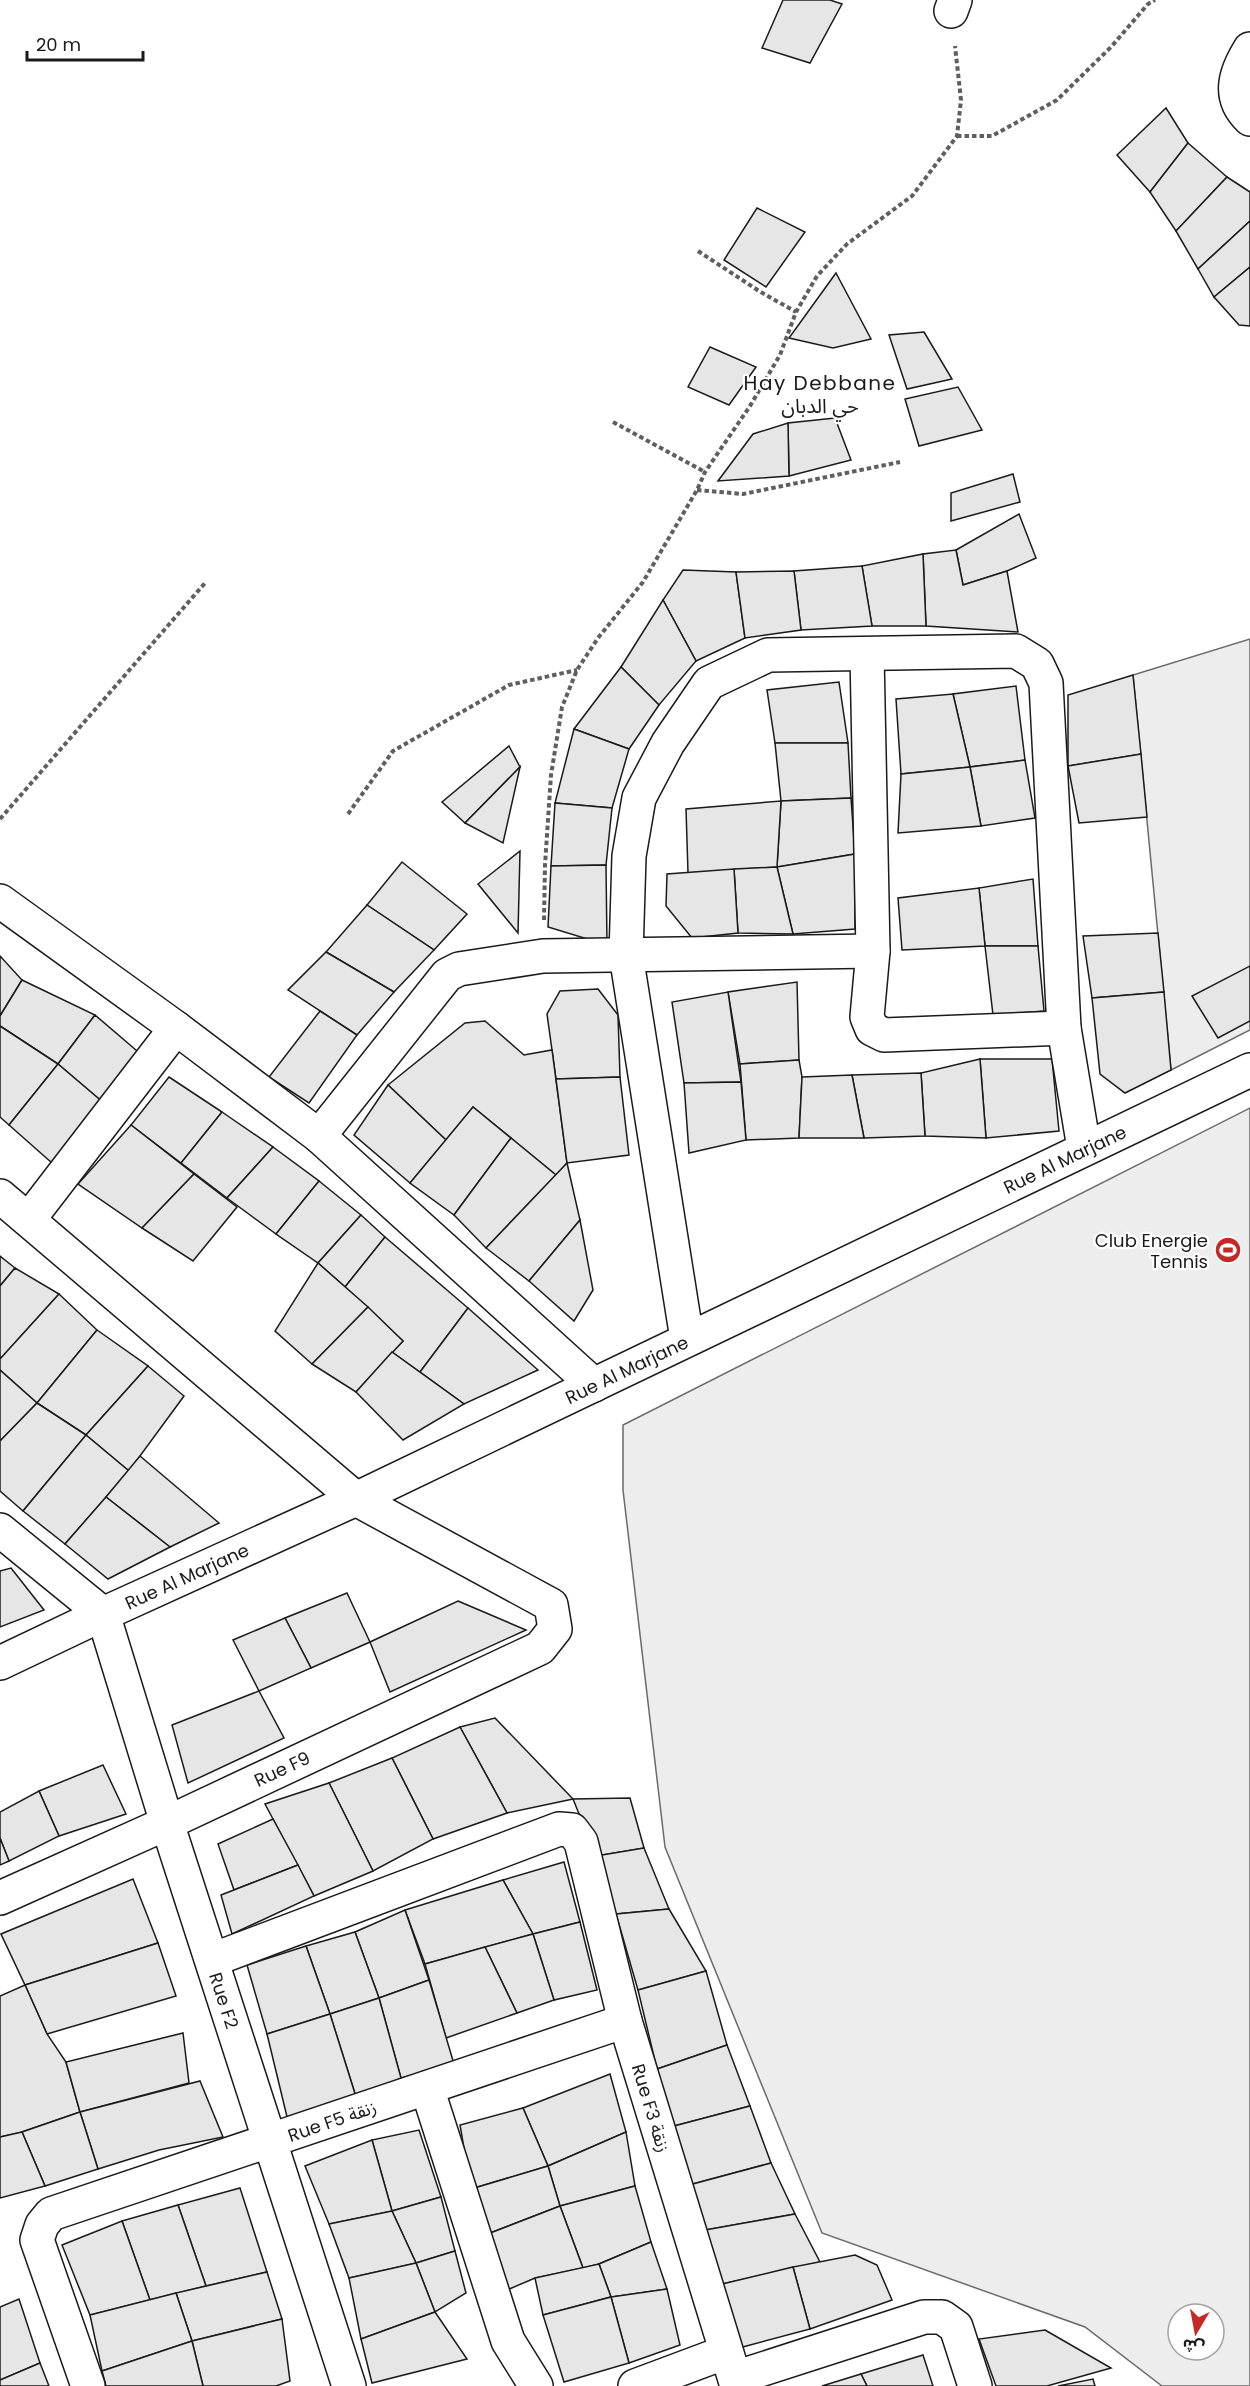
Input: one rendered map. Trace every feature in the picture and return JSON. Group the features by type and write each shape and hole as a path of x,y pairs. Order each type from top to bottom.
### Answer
{"street":[{"path":"1250,49 1241,63 1234,85 1242,111 1250,119"},
{"path":"687,1339 626,955 628,856 639,798 668,742 709,683 768,655 1016,651 1037,664 1046,683 1064,1028 1084,1148"},
{"path":"867,654 873,951 867,1017 872,1029 884,1035 1064,1028"},
{"path":"0,901 176,1028 319,1136 594,1385"},
{"path":"319,1136 447,975 459,969 543,956 873,951"},
{"path":"29,1219 176,1028"},
{"name":"Rue Al Marjane","path":"0,1664 103,1614 356,1499 1250,1070"},
{"path":"0,1196 356,1499"},
{"name":"Rue F9","path":"0,1898 167,1823 540,1648 555,1629 551,1605 356,1499"},
{"path":"0,1530 103,1614"},
{"name":"Rue F2","path":"103,1614 167,1823 349,2386"},
{"name":"Rue F3 زنقة","path":"212,1960 559,1829 572,1830 581,1842 625,2021 733,2372"},
{"name":"Rue F5 زنقة","path":"88,2386 37,2240 42,2225 51,2214 625,2021"},
{"path":"427,2088 508,2341 536,2386"},
{"path":"635,2386 733,2372 924,2317 942,2317 956,2327 975,2386"}],"path":[{"path":"957,136 992,136 1057,100 1111,47 1148,4 1155,0"},
{"path":"543,956 544,865 551,775 562,707 577,670 598,638 643,582 697,490 705,472 750,406 780,355 796,312 818,276 847,244 912,196 957,136 961,100 953,5"},
{"path":"698,251 796,312"},
{"path":"613,422 705,472"},
{"path":"697,490 743,494 900,462"},
{"path":"0,819 205,583"},
{"path":"348,814 393,751 509,685 577,670"}],"shaded area":[{"path":"1250,639 1250,1030 1171,1070 1133,675"},
{"path":"1250,1108 1250,2386 1162,2386 1085,2327 822,2233 665,1847 623,1490 623,1425"}],"building":[{"path":"783,0 830,0 842,4 810,63 762,48"},
{"path":"1166,108 1188,143 1150,192 1117,155"},
{"path":"1188,143 1227,177 1176,231 1150,192"},
{"path":"1227,177 1250,192 1250,221 1198,269 1176,231"},
{"path":"757,208 805,232 766,287 724,260"},
{"path":"1250,221 1250,267 1214,297 1198,269"},
{"path":"1250,267 1250,326 1239,325 1214,297"},
{"path":"836,273 871,339 833,348 789,338"},
{"path":"924,332 952,379 907,389 889,335"},
{"path":"710,347 756,367 729,405 688,387"},
{"path":"958,387 982,430 919,446 905,399"},
{"path":"835,418 851,460 789,476 788,423"},
{"path":"788,423 789,476 718,481 753,434"},
{"path":"1013,474 1020,502 951,521 951,493"},
{"path":"1019,514 1036,558 1007,571 963,585 956,550"},
{"path":"956,550 963,585 1007,571 1018,632 926,626 923,554"},
{"path":"923,554 926,626 872,626 862,566"},
{"path":"862,566 872,626 801,630 794,571"},
{"path":"683,570 736,572 745,638 696,661 663,600"},
{"path":"794,571 801,630 745,638 736,572"},
{"path":"663,600 696,661 659,705 621,667"},
{"path":"621,667 659,705 629,749 574,729"},
{"path":"1133,675 1141,754 1068,766 1068,695"},
{"path":"839,682 848,743 775,743 767,690"},
{"path":"1016,686 1025,760 970,767 953,694"},
{"path":"953,694 970,767 901,774 896,699"},
{"path":"574,729 629,749 612,808 555,803"},
{"path":"775,743 848,743 851,798 781,801"},
{"path":"509,746 520,767 465,823 442,802"},
{"path":"1141,754 1147,817 1079,823 1068,766"},
{"path":"1025,760 1035,818 981,826 970,767"},
{"path":"520,767 503,843 465,823"},
{"path":"970,767 981,826 898,833 901,774"},
{"path":"851,798 855,854 777,867 781,801"},
{"path":"781,801 777,867 688,873 686,809"},
{"path":"555,803 612,808 606,865 551,866"},
{"path":"520,851 518,933 478,884"},
{"path":"855,854 855,929 793,934 777,867"},
{"path":"402,862 467,914 434,950 367,905"},
{"path":"606,865 607,945 548,927 551,866"},
{"path":"777,867 793,934 738,933 734,869"},
{"path":"734,869 738,933 692,938 666,906 667,874"},
{"path":"1033,879 1038,946 985,946 979,888"},
{"path":"979,888 985,946 902,950 898,898"},
{"path":"367,905 434,950 394,992 326,952"},
{"path":"1158,933 1164,992 1092,998 1083,936"},
{"path":"985,946 1038,946 1044,1011 993,1015"},
{"path":"326,952 394,992 357,1035 288,990"},
{"path":"0,956 22,980 0,1016"},
{"path":"1250,966 1250,1021 1218,1038 1192,996"},
{"path":"22,980 95,1015 58,1064 0,1026 0,1016"},
{"path":"797,982 799,1060 740,1064 728,992"},
{"path":"598,989 618,1015 620,1077 556,1079 547,1014 560,991"},
{"path":"728,992 741,1082 684,1083 672,1002"},
{"path":"1164,992 1171,1070 1125,1093 1100,1074 1092,998"},
{"path":"320,1011 357,1035 309,1103 269,1077"},
{"path":"95,1015 143,1056 105,1104 58,1064"},
{"path":"485,1021 524,1055 552,1050 567,1163 556,1175 473,1107 446,1140 388,1085 465,1023"},
{"path":"0,1026 58,1064 9,1125 0,1117"},
{"path":"980,1059 1052,1059 1059,1131 986,1138"},
{"path":"980,1059 986,1138 925,1136 921,1073"},
{"path":"799,1060 802,1077 799,1138 746,1140 740,1064"},
{"path":"58,1064 105,1104 52,1163 9,1125"},
{"path":"921,1073 925,1136 864,1138 852,1075"},
{"path":"852,1075 864,1138 799,1138 802,1077"},
{"path":"169,1077 222,1112 181,1163 131,1125"},
{"path":"620,1077 629,1155 567,1163 556,1079"},
{"path":"741,1082 746,1140 689,1153 684,1083"},
{"path":"388,1085 446,1140 410,1183 354,1135"},
{"path":"473,1107 511,1138 454,1215 410,1183"},
{"path":"222,1112 273,1147 227,1198 181,1163"},
{"path":"131,1125 194,1174 142,1228 78,1184"},
{"path":"511,1138 556,1175 486,1248 454,1215"},
{"path":"273,1147 319,1181 276,1234 227,1198"},
{"path":"567,1163 580,1220 529,1281 486,1248"},
{"path":"194,1174 237,1207 193,1261 142,1228"},
{"path":"319,1181 361,1215 318,1263 276,1234"},
{"path":"361,1215 385,1237 345,1287 318,1263"},
{"path":"580,1220 593,1290 574,1321 529,1281"},
{"path":"385,1237 468,1308 420,1372 392,1352 403,1341 345,1287"},
{"path":"0,1256 15,1268 0,1286"},
{"path":"318,1263 368,1307 312,1364 275,1331"},
{"path":"15,1268 59,1294 0,1359 0,1286"},
{"path":"59,1294 97,1330 37,1403 0,1370 0,1359"},
{"path":"368,1307 403,1341 356,1392 312,1364"},
{"path":"468,1308 538,1370 464,1404 420,1372"},
{"path":"97,1330 148,1366 86,1435 37,1403"},
{"path":"392,1352 464,1404 403,1440 356,1392"},
{"path":"148,1366 184,1396 129,1471 86,1435"},
{"path":"0,1370 37,1403 0,1441"},
{"path":"37,1403 86,1435 23,1511 0,1491 0,1441"},
{"path":"86,1435 129,1471 65,1544 23,1511"},
{"path":"140,1456 219,1523 170,1547 106,1497"},
{"path":"106,1497 170,1547 108,1579 65,1544"},
{"path":"11,1568 44,1610 0,1627 0,1571"},
{"path":"347,1593 370,1642 311,1668 285,1618"},
{"path":"458,1601 526,1630 390,1692 370,1642"},
{"path":"285,1618 311,1668 259,1691 233,1640"},
{"path":"259,1691 284,1738 188,1783 172,1725"},
{"path":"495,1718 573,1799 507,1813 460,1727"},
{"path":"460,1727 507,1813 433,1839 392,1758"},
{"path":"392,1758 433,1839 373,1871 329,1783"},
{"path":"103,1765 126,1814 59,1836 39,1791"},
{"path":"329,1783 373,1871 314,1896 265,1804"},
{"path":"39,1791 59,1836 9,1861 0,1838 0,1812"},
{"path":"630,1798 644,1848 596,1856 573,1799"},
{"path":"273,1819 298,1865 234,1890 218,1844"},
{"path":"0,1838 9,1861 0,1865"},
{"path":"644,1848 669,1909 616,1914 596,1856"},
{"path":"564,1862 580,1922 533,1934 503,1880"},
{"path":"298,1865 314,1896 232,1934 221,1895"},
{"path":"133,1879 158,1943 25,1985 1,1934"},
{"path":"503,1880 533,1934 425,1964 405,1910"},
{"path":"669,1909 706,1971 638,1990 616,1914"},
{"path":"405,1910 429,1980 379,1998 355,1932"},
{"path":"580,1922 597,1990 554,2000 533,1934"},
{"path":"355,1932 379,1998 330,2014 306,1946"},
{"path":"533,1934 554,2000 517,2013 485,1947"},
{"path":"158,1943 176,1996 47,2034 25,1985"},
{"path":"306,1946 330,2014 267,2034 247,1965"},
{"path":"485,1947 517,2013 446,2038 425,1964"},
{"path":"706,1971 727,2045 657,2069 638,1990"},
{"path":"429,1980 454,2064 401,2078 379,1998"},
{"path":"25,1985 47,2034 66,2062 80,2112 0,2137 0,1996"},
{"path":"379,1998 401,2078 357,2100 330,2014"},
{"path":"330,2014 357,2100 288,2121 267,2034"},
{"path":"183,2033 189,2083 80,2112 66,2062"},
{"path":"727,2045 750,2106 674,2126 657,2069"},
{"path":"610,2074 626,2132 548,2166 523,2108"},
{"path":"200,2081 223,2137 159,2150 98,2169 80,2112"},
{"path":"750,2106 771,2163 689,2185 674,2126"},
{"path":"523,2108 548,2166 471,2189 460,2125"},
{"path":"80,2112 98,2169 45,2186 22,2132"},
{"path":"419,2130 441,2197 392,2211 372,2140"},
{"path":"22,2132 45,2186 0,2198 0,2137"},
{"path":"626,2132 635,2186 560,2206 548,2166"},
{"path":"372,2140 392,2211 329,2224 305,2166"},
{"path":"771,2163 795,2214 705,2230 689,2185"},
{"path":"548,2166 560,2206 485,2235 471,2189"},
{"path":"635,2186 651,2242 599,2264 583,2268 560,2206"},
{"path":"240,2188 267,2272 206,2286 178,2205"},
{"path":"441,2197 455,2251 416,2263 392,2211"},
{"path":"178,2205 206,2286 150,2300 122,2221"},
{"path":"560,2206 583,2268 535,2278 500,2293 485,2235"},
{"path":"392,2211 416,2263 349,2278 329,2224"},
{"path":"795,2214 820,2262 718,2285 705,2230"},
{"path":"122,2221 150,2300 90,2315 62,2245"},
{"path":"651,2242 667,2289 611,2297 599,2264"},
{"path":"455,2251 466,2293 435,2312 416,2263"},
{"path":"855,2255 877,2265 892,2300 810,2329 793,2267"},
{"path":"416,2263 435,2312 361,2339 349,2278"},
{"path":"599,2264 611,2297 543,2315 535,2278"},
{"path":"793,2267 810,2329 739,2348 718,2285"},
{"path":"267,2272 282,2319 192,2341 176,2293"},
{"path":"667,2289 680,2345 629,2363 611,2297"},
{"path":"176,2293 192,2341 102,2371 90,2315"},
{"path":"611,2297 629,2363 564,2382 543,2315"},
{"path":"19,2299 40,2363 0,2380 0,2307"},
{"path":"435,2312 467,2359 372,2383 361,2339"},
{"path":"282,2319 290,2381 276,2386 203,2386 192,2341"},
{"path":"1045,2330 1111,2368 1047,2386 996,2386 979,2339"},
{"path":"192,2341 203,2386 106,2386 102,2371"},
{"path":"923,2355 933,2386 867,2386 861,2374"},
{"path":"40,2363 49,2386 0,2386 0,2380"},
{"path":"861,2374 867,2386 822,2386"},
{"path":"1093,2379 1095,2386 1058,2386"}],"place":[{"name":"Club Energie Tennis","path":"1228,1250"}],"district":[{"name":"Hay Debbane حي الدبان","path":"820,394"}]}
